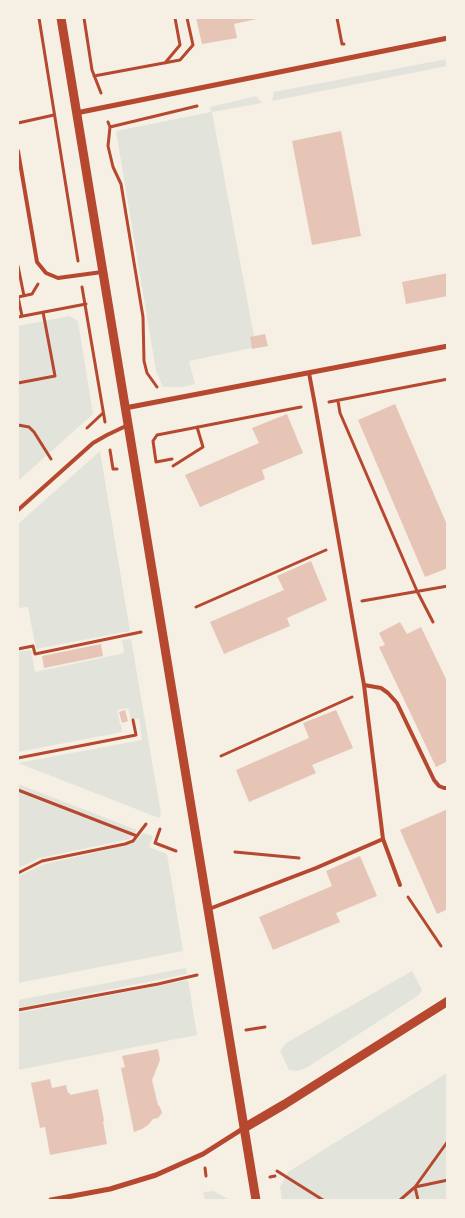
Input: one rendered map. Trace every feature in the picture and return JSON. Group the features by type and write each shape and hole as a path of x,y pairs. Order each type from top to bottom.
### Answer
{"street":[{"path":"61,18 256,1200"},
{"path":"76,113 448,38"},
{"path":"125,408 448,346"},
{"path":"51,1200 126,1184 156,1175 203,1154 286,1104 448,1001"}],"lane":[{"path":"18,151 38,262 46,274 58,278 102,272"},
{"path":"308,373 364,685 383,839 400,885"},
{"path":"18,510 93,443 128,425"},
{"path":"364,685 381,688 397,703 434,780 439,786 448,788"},
{"path":"207,910 316,868 383,839"}],"path":[{"path":"39,18 49,77 53,76"},
{"path":"84,18 92,70 101,92"},
{"path":"165,63 180,45 175,18"},
{"path":"94,76 180,60 193,45 188,18"},
{"path":"337,18 341,37"},
{"path":"87,71 92,70"},
{"path":"18,123 54,115"},
{"path":"108,122 110,128 108,146 113,167 121,184 143,317 144,361 147,373 157,387"},
{"path":"18,266 24,296"},
{"path":"22,316 18,297 32,294 46,274"},
{"path":"18,317 86,304"},
{"path":"18,383 55,376 43,312"},
{"path":"172,459 154,462 152,441 156,435 448,379"},
{"path":"338,401 340,413 432,622"},
{"path":"82,432 103,413"},
{"path":"18,425 29,427 34,432 50,459"},
{"path":"173,466 203,447 196,427"},
{"path":"196,607 331,548"},
{"path":"349,603 448,586"},
{"path":"18,649 33,646 35,654 141,632"},
{"path":"221,756 355,696"},
{"path":"18,758 136,736 133,720"},
{"path":"18,790 137,836"},
{"path":"18,873 42,862 133,841 146,824"},
{"path":"160,829 155,843 176,851"},
{"path":"235,852 310,859 316,868"},
{"path":"400,885 441,946"},
{"path":"18,1010 197,975"},
{"path":"246,1030 265,1027"},
{"path":"400,1200 415,1187 448,1141"},
{"path":"277,1171 323,1200"},
{"path":"270,1177 276,1176"},
{"path":"415,1187 448,1180"},
{"path":"415,1187 418,1200"}],"shaded area":[{"path":"447,59 447,66 272,101 274,92"},
{"path":"256,96 262,103 212,112 256,347 189,361 195,384 183,387 163,387 156,371 116,131 211,112 210,107"},
{"path":"69,316 78,321 93,414 18,481 18,326"},
{"path":"100,451 130,631 36,649 28,607 18,608 18,524"},
{"path":"131,639 161,814 159,818 18,763 142,740 139,718 131,720 128,708 117,710 122,732 18,752 18,652 31,650 35,672 124,653 122,640"},
{"path":"18,784 137,830 130,839 40,858 18,868"},
{"path":"143,833 153,836 149,847 167,854 183,951 18,983 18,876 45,864 132,844"},
{"path":"186,968 187,974 18,1008 18,1000"},
{"path":"412,971 422,990 419,995 308,1067 297,1071 289,1070 280,1051 286,1043"},
{"path":"188,980 197,1035 18,1070 18,1013"},
{"path":"447,1073 447,1200 282,1200 280,1187 288,1172"},
{"path":"213,1191 230,1200 205,1200 203,1192"}],"building":[{"path":"196,18 261,18 234,24 237,38 202,44"},
{"path":"341,131 361,236 312,245 292,141"},
{"path":"448,273 448,296 406,304 402,282"},
{"path":"265,334 268,346 252,349 250,337"},
{"path":"395,404 448,527 448,568 425,577 358,420"},
{"path":"287,414 303,453 262,470 265,479 200,507 185,475 259,443 252,428"},
{"path":"311,561 327,600 287,618 290,626 224,654 210,622 284,590 277,576"},
{"path":"400,622 407,634 421,627 448,683 448,761 436,767 379,647 385,645 379,633"},
{"path":"101,644 103,656 44,668 42,656"},
{"path":"125,710 128,721 122,723 119,712"},
{"path":"336,710 353,748 312,765 316,773 249,802 236,770 309,738 303,723"},
{"path":"448,809 448,909 437,914 400,830"},
{"path":"360,856 377,896 336,913 340,922 273,950 259,917 332,886 326,871"},
{"path":"158,1049 160,1060 152,1080 158,1105 162,1113 148,1125 134,1132 121,1068 125,1067 122,1056"},
{"path":"50,1079 52,1088 66,1085 70,1095 98,1089 107,1144 50,1155 45,1127 40,1128 31,1083"}]}
